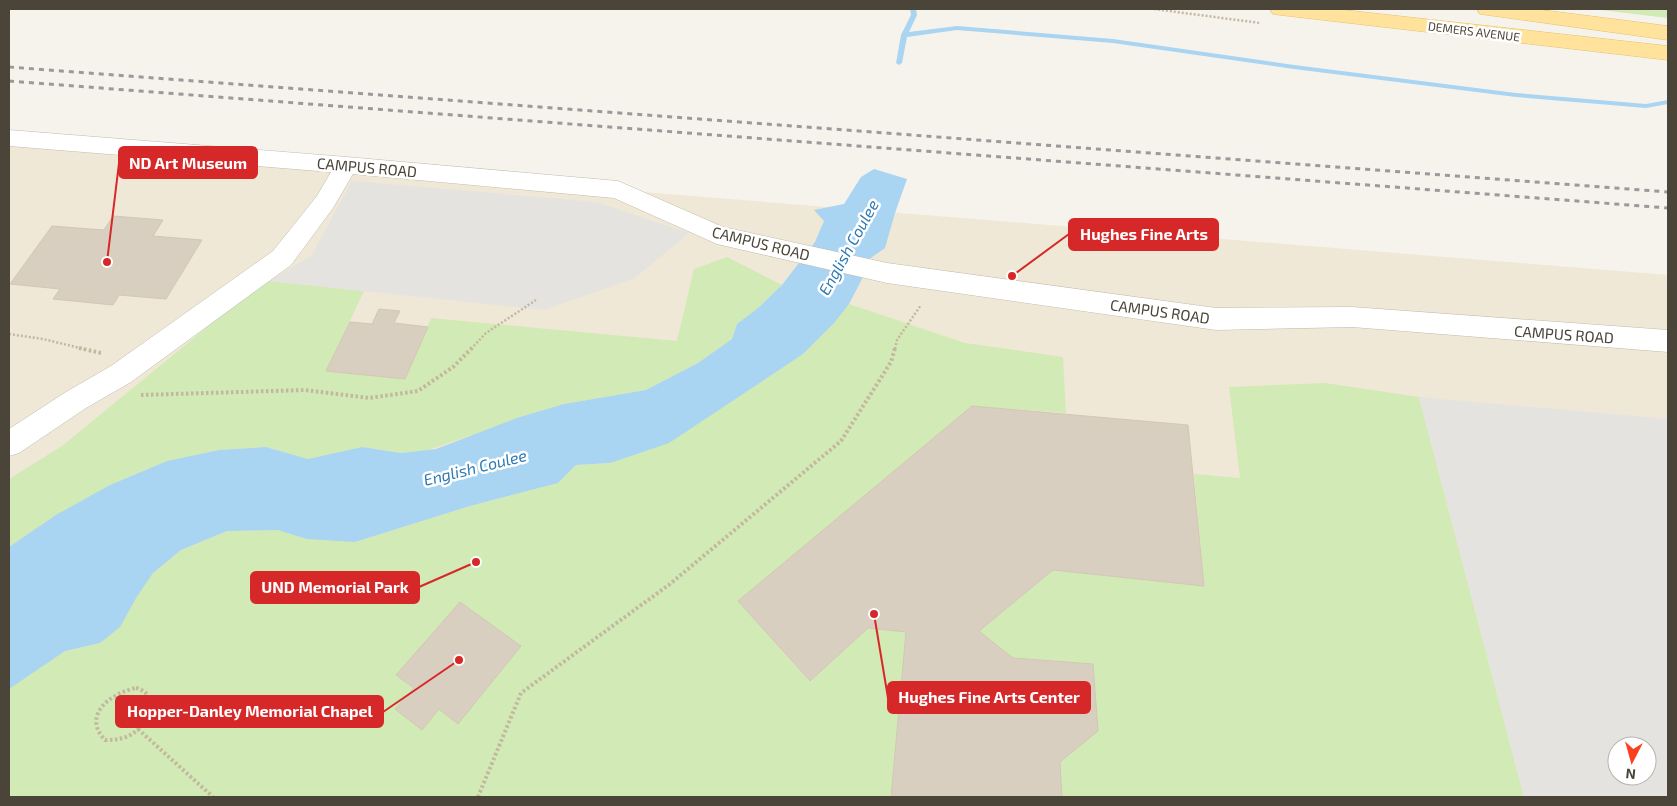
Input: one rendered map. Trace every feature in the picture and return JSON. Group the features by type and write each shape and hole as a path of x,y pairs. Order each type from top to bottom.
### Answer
{"main road":[{"name":"DEMERS AVENUE","path":"1280,9 1668,53"},
{"name":"DEMERS AVENUE","path":"1487,9 1668,32"}],"street":[{"name":"CAMPUS ROAD","path":"9,138 347,165 618,190 717,235 887,273 1216,319 1352,317 1518,332 1668,341"},
{"path":"9,444 76,400 121,374 282,258 325,202 347,165"}],"path":[{"path":"478,797 520,694 670,584 842,442 891,362 897,340 926,297"},
{"path":"133,396 305,390 369,398 418,391 453,367 486,333 536,300"},
{"path":"9,334 43,339 104,353 108,356"},
{"path":"136,688 144,690 149,696 150,703 150,712 138,729 121,740 105,740 96,730 95,722 102,705 109,698 127,689 136,688"},
{"path":"138,729 213,797"}],"shaded area":[{"path":"9,138 618,190 1668,275 1668,797 9,797"},
{"path":"352,181 596,202 689,233 635,278 544,310 269,281 311,256"},
{"path":"1419,397 1668,419 1668,797 1524,797"}],"green space":[{"path":"1592,9 1668,9 1668,18"},
{"path":"727,257 782,285 758,308 737,324 732,339 698,363 646,390 564,404 428,450 401,453 362,447 308,459 266,447 219,450 167,461 110,485 9,547 9,479 62,446 211,324 269,281 364,291 326,371 405,379 431,318 677,341 694,269"},
{"path":"849,304 965,343 1063,357 1066,413 972,406 738,601 809,681 868,628 906,632 891,797 11,797 9,795 9,693 11,686 65,651 100,643 153,573 181,550 227,531 278,530 355,542 470,506 558,483 576,465 610,463 803,354"},
{"path":"1325,383 1419,397 1524,797 1062,797 1060,762 1098,731 1093,664 1013,658 979,631 1053,570 1204,586 1194,474 1240,478 1229,387"}],"water":[{"path":"874,169 907,179 885,248 868,260 862,279 849,304 834,323 803,354 669,443 610,463 576,465 558,483 470,506 355,542 307,539 278,530 227,531 181,550 153,573 120,627 100,643 65,651 9,689 9,547 56,515 110,485 167,461 219,450 266,447 308,459 362,447 401,453 436,449 517,418 564,404 646,390 698,363 732,339 737,324 758,308 782,285 815,242 824,221 814,210 844,204 861,177"}],"building":[{"path":"113,216 163,220 153,236 202,240 166,299 119,295 113,305 53,299 60,289 10,284 52,226 104,230"},
{"path":"379,309 400,311 394,323 428,327 405,379 326,371 350,322 372,324"},
{"path":"972,406 1188,425 1204,586 1053,570 979,631 1013,658 1093,664 1098,731 1060,762 1062,797 891,797 906,632 868,628 810,681 738,601"},
{"path":"460,602 521,646 458,724 439,709 422,730 395,709 414,688 396,675"}],"waterway":[{"name":"English Coulee","path":"904,35 914,15 913,9"},
{"path":"904,35 957,28 1113,41 1294,67 1516,95 1646,106 1668,102"},
{"name":"English Coulee","path":"899,63 904,35"}],"railway":[{"path":"9,67 1668,192"},
{"path":"9,81 1668,208"}],"place":[{"name":"ND Art Museum","path":"107,262"},
{"name":"Hughes Fine Arts","path":"1012,276"},
{"name":"UND Memorial Park","path":"476,562"},
{"name":"Hughes Fine Arts Center","path":"874,614"},
{"name":"Hopper-Danley Memorial Chapel","path":"459,660"}]}
